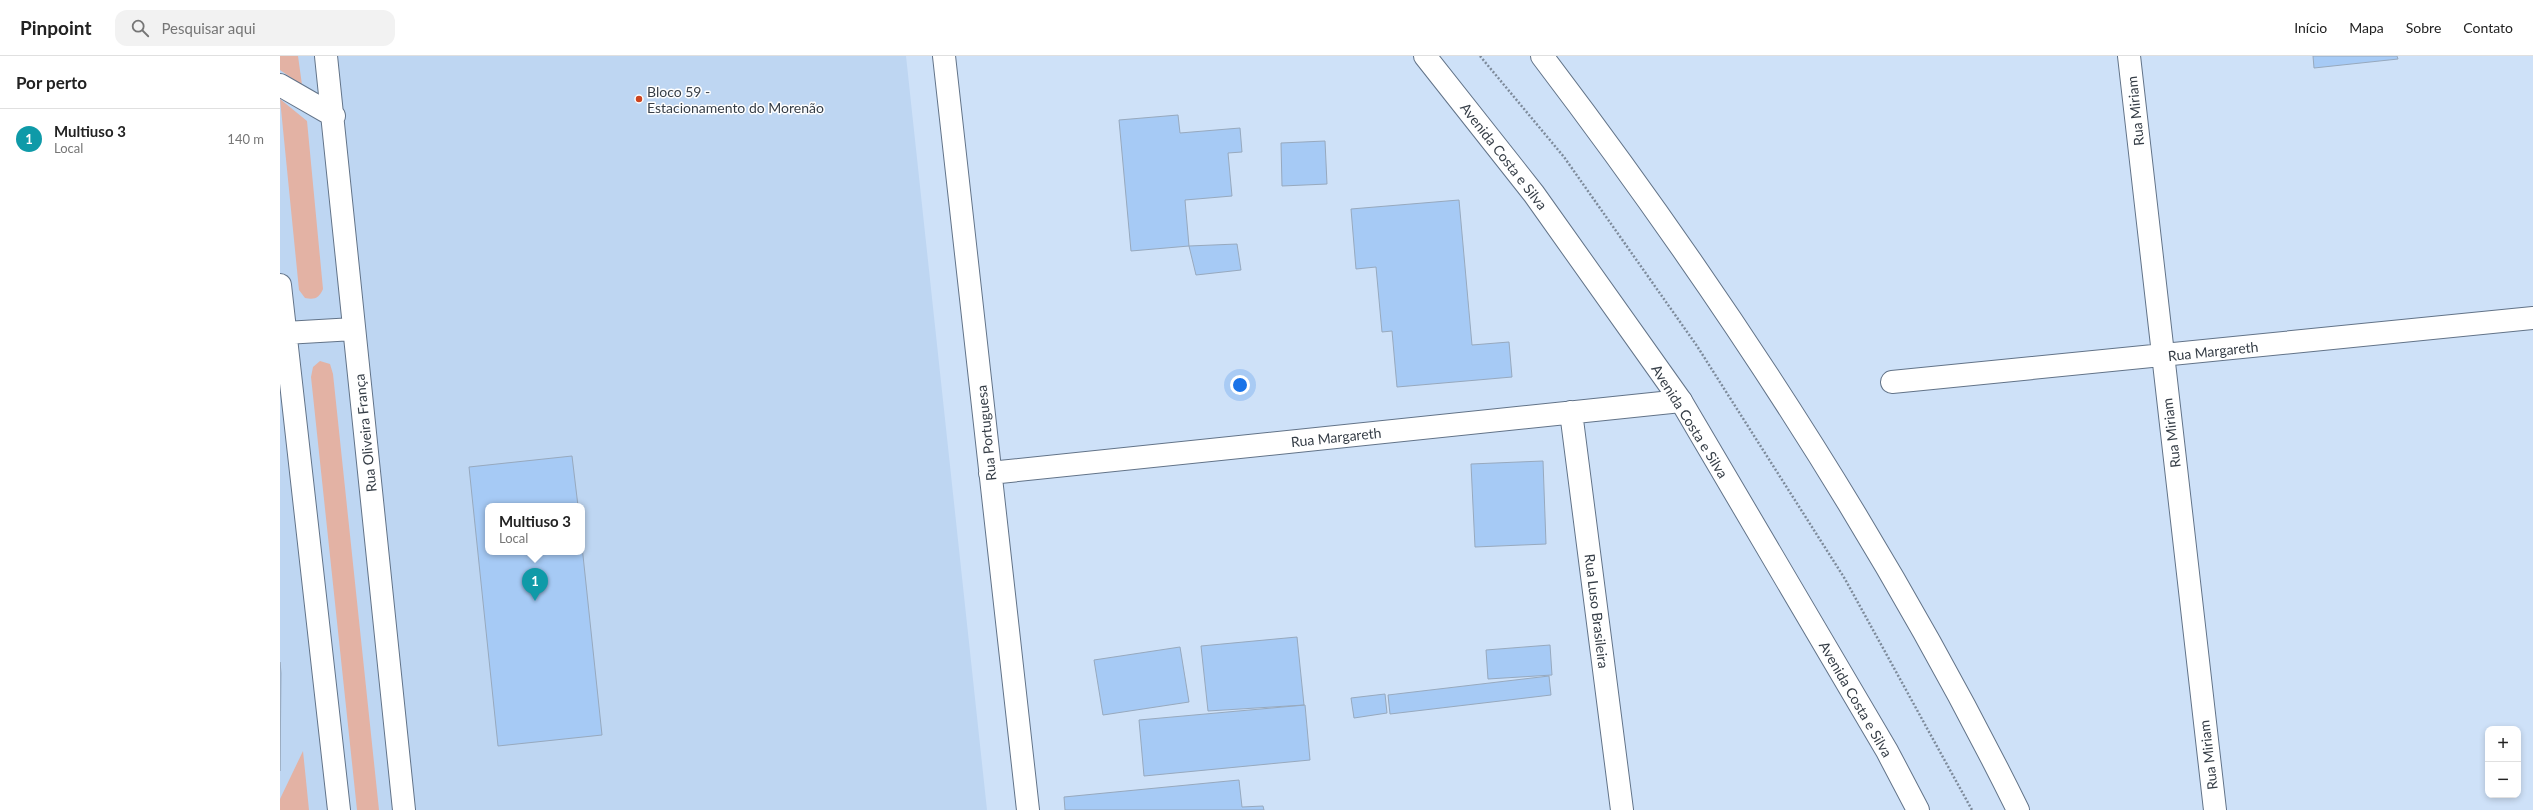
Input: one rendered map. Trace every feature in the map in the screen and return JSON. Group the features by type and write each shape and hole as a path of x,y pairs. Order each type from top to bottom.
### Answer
{"street":[{"name":"Rua Oliveira França","path":"326,56 334,116 354,329 404,810"},
{"name":"Rua Portuguesa","path":"944,56 1028,810"},
{"name":"Avenida Costa e Silva","path":"1425,56 1534,194 1681,401 1887,750 1918,810"},
{"path":"1542,56 1687,254 1775,383 1972,716 2018,810"},
{"name":"Rua Miriam","path":"2129,56 2162,356 2215,810"},
{"path":"280,85 334,116"},
{"path":"280,285 338,810"},
{"name":"Rua Margareth","path":"1892,382 2533,318"},
{"path":"285,333 354,329"},
{"name":"Rua Margareth","path":"990,473 1681,401"},
{"name":"Rua Luso Brasileira","path":"1571,412 1622,810"}],"path":[{"path":"1480,56 1564,157 1697,346 1845,578 1972,810"}],"shaded area":[{"path":"280,56 906,56 987,810 280,810"},
{"path":"280,56 298,56 302,85 280,70"},
{"path":"280,99 307,121 323,289 318,296 311,299 305,298 299,290"},
{"path":"320,361 330,364 333,374 379,810 357,810 311,377 313,367"},
{"path":"280,662 281,673 280,771"},
{"path":"303,751 309,810 280,810 280,799"}],"building":[{"path":"2313,56 2397,56 2398,59 2314,68"},
{"path":"1178,115 1180,133 1240,128 1242,152 1228,153 1232,196 1185,200 1189,246 1131,251 1119,120"},
{"path":"1325,141 1327,184 1282,186 1281,143"},
{"path":"1459,200 1472,345 1509,342 1512,377 1397,387 1392,331 1382,332 1376,267 1356,269 1351,209"},
{"path":"1237,244 1241,270 1196,275 1189,246"},
{"path":"572,456 578,503 485,503 485,555 583,555 602,735 498,746 469,467"},
{"path":"1543,461 1546,544 1475,547 1471,464"},
{"path":"1297,637 1304,705 1208,711 1201,646"},
{"path":"1550,645 1552,675 1488,679 1486,650"},
{"path":"1180,647 1189,702 1103,715 1094,660"},
{"path":"280,662 281,673 280,771"},
{"path":"1549,676 1551,695 1390,714 1388,695"},
{"path":"1385,694 1387,713 1354,718 1351,698"},
{"path":"1305,705 1310,760 1144,776 1139,720"},
{"path":"1239,780 1242,807 1263,806 1264,810 1065,810 1064,797"}],"place":[{"name":"Bloco 59 - Estacionamento do Morenão","path":"639,99"},
{"name":"Multiuso 3","path":"535,601"}]}
